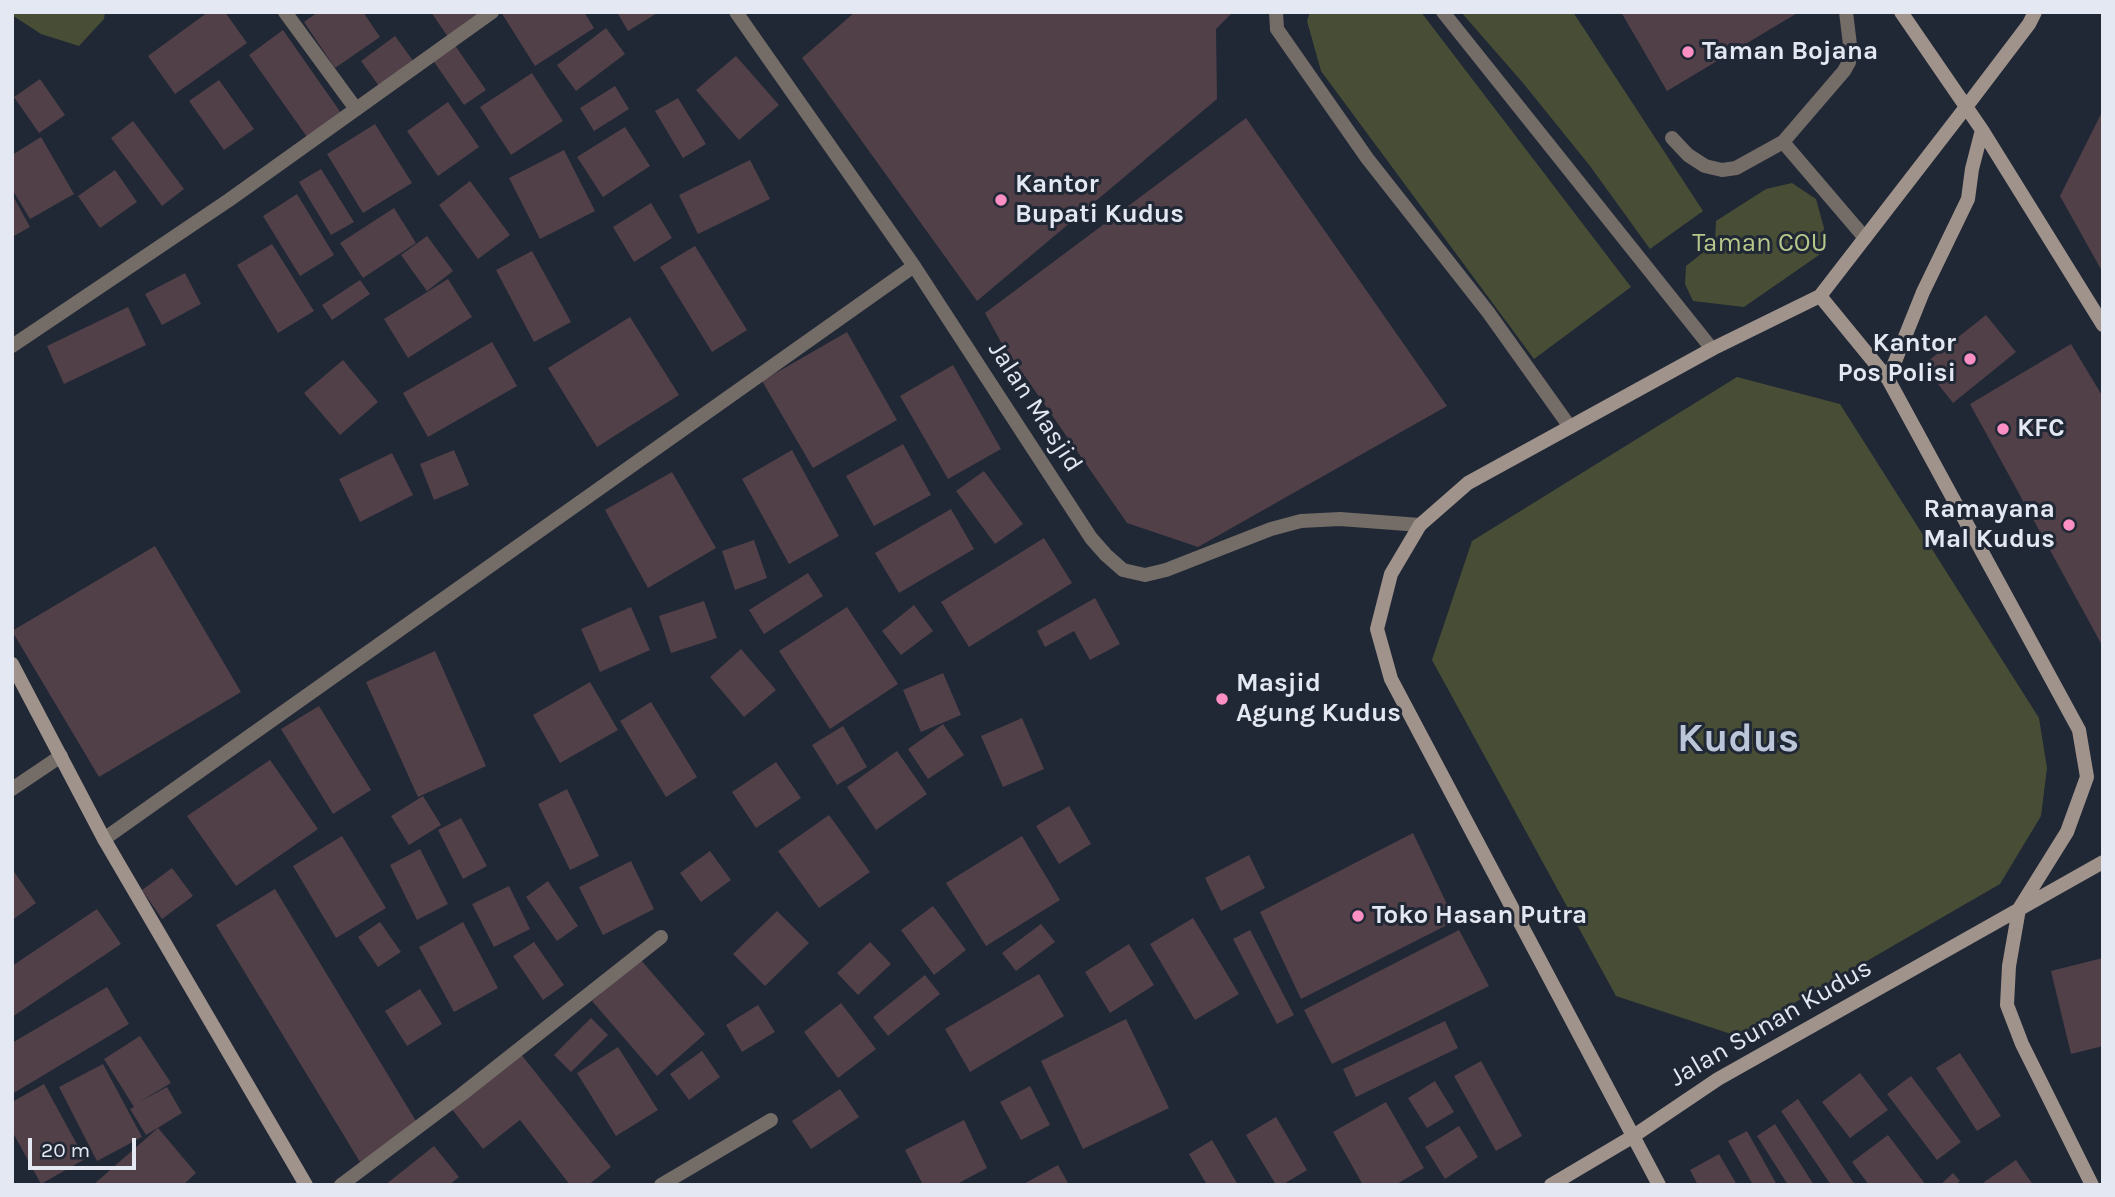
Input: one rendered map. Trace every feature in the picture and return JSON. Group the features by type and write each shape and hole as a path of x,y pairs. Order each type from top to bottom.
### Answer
{"main road":[{"path":"1901,12 1982,130 2103,325"},
{"path":"1659,1185 1391,679 1377,629 1391,574 1420,525 1468,483 1712,349 1820,296 2029,24 2035,12"},
{"path":"1888,379 1923,292 1969,199 1972,169 1982,130"},
{"path":"1820,296 1888,379 2079,730 2087,777 2067,832 2019,909 2009,966 2007,1005 2022,1044 2092,1185"},
{"path":"12,664 104,839 306,1185"},
{"name":"Jalan Sunan Kudus","path":"1551,1185 1632,1137 1718,1079 2103,862"}],"street":[{"path":"285,12 356,109"},
{"path":"12,346 229,200 492,12"},
{"name":"Jalan Masjid","path":"736,12 914,266 1091,538 1123,570 1145,575 1166,570 1271,529 1301,521 1340,519 1420,525"},
{"path":"1276,12 1277,29 1367,158 1488,312 1570,427"},
{"path":"1443,12 1712,349"},
{"path":"1672,138 1688,155 1704,166 1722,170 1737,168 1783,142 1849,62 1851,53 1846,12"},
{"path":"1783,142 1865,238"},
{"path":"104,839 914,266"},
{"path":"12,789 61,756"},
{"path":"341,1185 461,1095 660,937"},
{"path":"661,1185 771,1120"}],"green space":[{"path":"12,12 105,12 104,19 79,46 41,34 12,15"},
{"path":"1310,12 1421,12 1631,287 1534,359 1321,71 1307,21"},
{"path":"1461,12 1573,12 1703,211 1650,249 1590,166"},
{"name":"Taman COU","path":"1792,183 1816,199 1824,228 1819,255 1744,307 1693,301 1685,284 1686,266 1715,243 1716,221 1766,189"},
{"path":"1737,377 1840,404 2039,718 2047,768 2041,816 2000,884 1737,1036 1616,996 1432,660 1472,541"}],"building":[{"path":"208,12 225,12 247,43 175,94 148,56"},
{"path":"318,12 363,12 380,37 335,68 304,22"},
{"path":"431,12 482,12 448,37"},
{"path":"501,12 584,12 594,28 535,66"},
{"path":"617,12 659,12 628,31"},
{"name":"Kantor Bupati Kudus","path":"855,12 1233,12 1216,29 1217,99 977,301 802,58"},
{"name":"Taman Bojana","path":"1621,12 1799,12 1667,91"},
{"path":"606,28 625,54 576,91 557,65"},
{"path":"283,30 341,113 307,137 249,55"},
{"path":"395,36 414,62 379,86 361,61"},
{"path":"454,44 486,90 464,105 432,59"},
{"path":"736,56 779,105 739,140 696,90"},
{"path":"532,73 563,121 511,155 480,107"},
{"path":"40,79 65,115 39,133 14,97"},
{"path":"219,80 254,129 224,150 189,101"},
{"path":"615,86 629,109 594,131 580,108"},
{"path":"678,98 706,144 683,158 655,111"},
{"path":"448,102 479,147 438,176 407,131"},
{"path":"2103,110 2103,273 2060,196"},
{"path":"1246,118 1447,406 1198,547 1127,523 1001,342 985,313"},
{"path":"133,121 184,189 162,206 111,138"},
{"path":"375,124 412,183 363,213 327,154"},
{"path":"625,127 650,166 603,197 577,157"},
{"path":"41,137 74,194 30,219 12,189 12,155"},
{"path":"564,150 595,211 540,239 509,178"},
{"path":"750,160 770,199 698,234 679,195"},
{"path":"321,169 354,222 331,235 299,182"},
{"path":"115,170 137,202 100,228 78,196"},
{"path":"470,181 510,235 478,259 439,205"},
{"path":"12,194 30,227 12,237"},
{"path":"297,194 334,255 300,276 263,216"},
{"path":"651,203 672,238 634,262 613,227"},
{"path":"394,208 416,243 363,278 340,243"},
{"path":"427,236 453,271 427,291 401,255"},
{"path":"272,244 314,311 278,333 237,265"},
{"path":"695,246 747,330 712,352 660,267"},
{"path":"532,251 571,322 534,342 496,270"},
{"path":"185,273 201,304 162,325 145,294"},
{"path":"448,279 472,317 408,358 384,319"},
{"path":"360,280 370,294 332,320 322,305"},
{"path":"128,307 146,345 64,384 47,346"},
{"name":"Kantor Pos Polisi","path":"1986,315 2016,352 1953,403 1923,365"},
{"path":"630,317 679,395 597,447 548,368"},
{"path":"847,332 897,420 813,468 762,381"},
{"path":"492,342 517,386 428,437 403,393"},
{"name":"Ramayana Mal Kudus","path":"2071,344 2103,397 2103,647 1970,404"},
{"path":"343,360 378,402 340,435 304,393"},
{"path":"953,365 1001,449 948,479 900,396"},
{"path":"903,444 931,495 874,526 846,476"},
{"path":"454,450 469,485 434,500 420,464"},
{"path":"792,450 839,536 789,564 742,479"},
{"path":"392,453 413,495 360,522 339,479"},
{"path":"984,471 1023,524 995,544 956,491"},
{"path":"672,472 716,548 648,588 605,510"},
{"path":"951,509 974,549 899,593 875,553"},
{"path":"1044,538 1072,583 969,647 941,602"},
{"path":"754,540 767,578 735,590 722,551"},
{"path":"155,546 241,692 99,777 12,631"},
{"path":"808,573 823,596 764,634 749,610"},
{"path":"1095,598 1120,644 1090,660 1074,631 1045,647 1037,631"},
{"path":"704,601 717,638 671,653 659,616"},
{"path":"914,605 933,631 901,655 882,631"},
{"path":"631,607 650,650 600,672 581,629"},
{"path":"847,607 898,684 830,729 779,651"},
{"path":"741,649 776,690 744,717 710,677"},
{"path":"435,651 486,766 418,797 366,682"},
{"path":"943,673 961,715 921,732 903,690"},
{"path":"590,682 618,730 560,763 533,715"},
{"path":"651,702 697,777 666,797 620,721"},
{"path":"319,706 371,790 333,814 281,729"},
{"path":"1022,718 1044,769 1003,787 981,736"},
{"path":"943,724 964,755 928,779 908,749"},
{"path":"843,726 867,767 837,785 812,745"},
{"path":"897,751 927,794 876,830 847,787"},
{"path":"270,760 318,829 236,886 187,816"},
{"path":"776,762 801,798 756,828 732,792"},
{"path":"567,789 599,856 570,870 538,804"},
{"path":"423,796 441,825 409,845 391,816"},
{"path":"1069,806 1091,844 1059,864 1036,826"},
{"path":"829,815 870,872 819,908 778,851"},
{"path":"461,818 487,866 463,879 438,830"},
{"name":"Toko Hasan Putra","path":"1413,833 1455,921 1301,999 1260,912"},
{"path":"342,836 386,908 336,938 293,866"},
{"path":"1022,836 1060,900 986,946 946,883"},
{"path":"420,849 448,904 417,920 390,865"},
{"path":"710,851 731,880 701,902 680,873"},
{"path":"1249,855 1265,888 1221,911 1205,878"},
{"path":"631,861 654,909 603,935 579,887"},
{"path":"172,868 193,896 162,919 142,890"},
{"path":"12,869 36,903 12,920"},
{"path":"548,881 578,926 557,941 526,897"},
{"path":"509,886 530,929 494,947 472,904"},
{"path":"275,889 419,1126 360,1162 216,925"},
{"path":"933,906 966,950 934,975 901,930"},
{"path":"97,909 121,944 12,1017 12,966"},
{"path":"777,911 809,943 765,986 733,954"},
{"path":"1193,918 1239,994 1195,1020 1150,944"},
{"path":"380,922 401,952 378,967 358,937"},
{"path":"463,922 498,988 454,1012 419,947"},
{"path":"1041,924 1055,942 1016,971 1002,953"},
{"path":"1250,930 1294,1015 1277,1024 1233,939"},
{"path":"1459,930 1489,986 1332,1064 1304,1010"},
{"path":"534,942 564,985 543,1000 513,956"},
{"path":"870,942 891,964 858,995 837,973"},
{"path":"1129,944 1154,985 1110,1013 1085,972"},
{"path":"2103,958 2103,1046 2071,1054 2051,971"},
{"path":"640,959 705,1034 657,1076 592,1001"},
{"path":"1039,974 1064,1016 970,1072 945,1029"},
{"path":"925,975 940,994 888,1036 873,1017"},
{"path":"107,987 129,1024 12,1094 12,1043"},
{"path":"420,989 442,1024 407,1046 385,1011"},
{"path":"841,1003 876,1049 838,1078 804,1032"},
{"path":"758,1005 775,1032 742,1052 726,1025"},
{"path":"591,1018 608,1035 571,1072 554,1055"},
{"path":"1126,1019 1169,1108 1083,1149 1041,1061"},
{"path":"1445,1021 1458,1048 1356,1097 1343,1069"},
{"path":"140,1036 171,1083 139,1102 167,1087 182,1113 146,1135 130,1109 134,1107 104,1059"},
{"path":"618,1047 658,1110 616,1136 577,1073"},
{"path":"702,1051 720,1077 689,1100 670,1074"},
{"path":"520,1053 611,1167 588,1185 570,1185 520,1120 483,1149 451,1108"},
{"path":"1960,1053 2001,1116 1977,1131 1936,1068"},
{"path":"1481,1061 1522,1136 1496,1151 1454,1076"},
{"path":"103,1064 142,1137 97,1161 59,1087"},
{"path":"1860,1073 1888,1110 1850,1138 1822,1102"},
{"path":"1911,1076 1961,1142 1937,1160 1887,1094"},
{"path":"1435,1081 1454,1112 1427,1128 1408,1098"},
{"path":"44,1084 85,1159 41,1184 12,1131 12,1102"},
{"path":"1030,1086 1050,1125 1021,1140 1000,1102"},
{"path":"840,1089 859,1117 811,1149 792,1121"},
{"path":"1798,1099 1855,1185 1831,1185 1781,1111"},
{"path":"1386,1102 1424,1168 1395,1185 1363,1185 1333,1132"},
{"path":"1276,1117 1307,1170 1282,1185 1276,1185 1246,1135"},
{"path":"964,1120 987,1168 955,1185 923,1185 905,1150"},
{"path":"1775,1124 1814,1185 1788,1185 1757,1136"},
{"path":"1459,1126 1478,1157 1445,1179 1425,1147"},
{"path":"158,1128 196,1173 183,1185 93,1185"},
{"path":"1747,1131 1777,1185 1753,1185 1728,1141"},
{"path":"1888,1135 1926,1185 1869,1185 1852,1162"},
{"path":"1212,1140 1238,1185 1207,1185 1189,1154"},
{"path":"434,1146 459,1177 449,1185 385,1185"},
{"path":"1719,1154 1737,1185 1698,1185 1690,1170"},
{"path":"2016,1160 2033,1185 1980,1185"},
{"path":"1058,1165 1069,1185 1022,1185"},
{"path":"1953,1173 1960,1181 1956,1185 1940,1185"}],"place":[{"name":"Taman Bojana","path":"1688,52"},
{"name":"Kantor Bupati Kudus","path":"1001,200"},
{"name":"Kantor Pos Polisi","path":"1970,359"},
{"name":"KFC","path":"2003,429"},
{"name":"Ramayana Mal Kudus","path":"2069,525"},
{"name":"Masjid Agung Kudus","path":"1222,699"},
{"name":"Toko Hasan Putra","path":"1358,916"}],"district":[{"name":"Kudus","path":"1738,740"}]}
